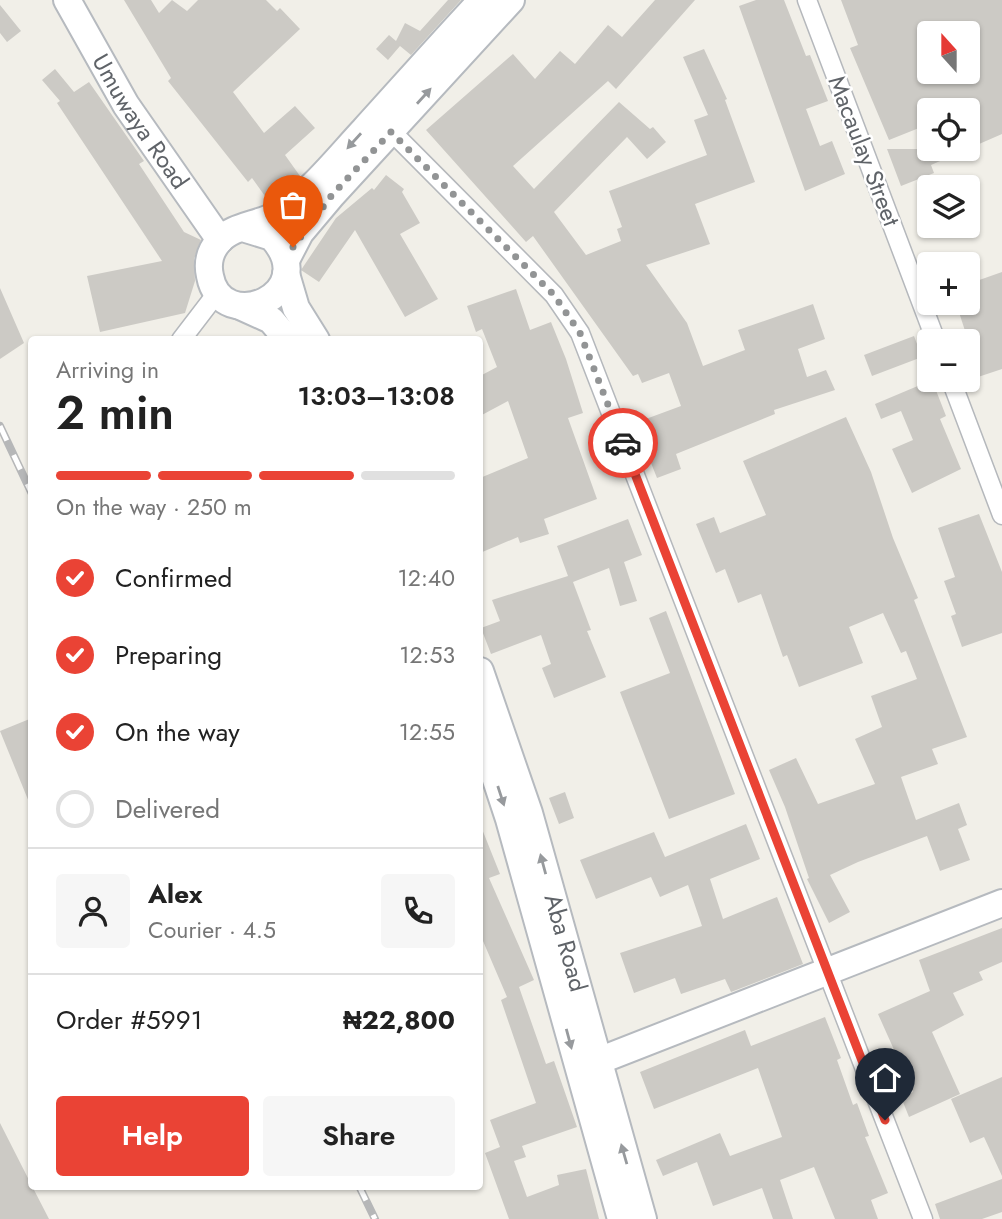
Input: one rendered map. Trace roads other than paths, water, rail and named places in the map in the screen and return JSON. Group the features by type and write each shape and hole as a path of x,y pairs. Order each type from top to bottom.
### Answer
{"main road":[{"name":"Umuwaya Road","path":"67,0 127,105 234,233"},
{"name":"Umuwaya Road","path":"87,0 138,90 234,233"},
{"path":"285,336 271,320 217,293 210,280 208,266 212,251 234,233 277,214 322,176 482,0"},
{"path":"240,306 265,303 282,286 286,267 300,233 511,0"},
{"path":"234,233 260,230 272,237 281,247 296,308 314,336"},
{"name":"Aba Road","path":"483,680 528,813 621,1219"},
{"name":"Aba Road","path":"483,740 587,1066 643,1219"},
{"path":"587,1066 1002,903"}],"street":[{"name":"Macaulay Street","path":"807,0 931,329"},
{"path":"391,132 554,295 580,333 923,1219"},
{"path":"184,336 217,293"},
{"path":"956,392 1002,514"}],"railway":[{"path":"0,426 28,486"},
{"path":"361,1190 375,1219"}]}
